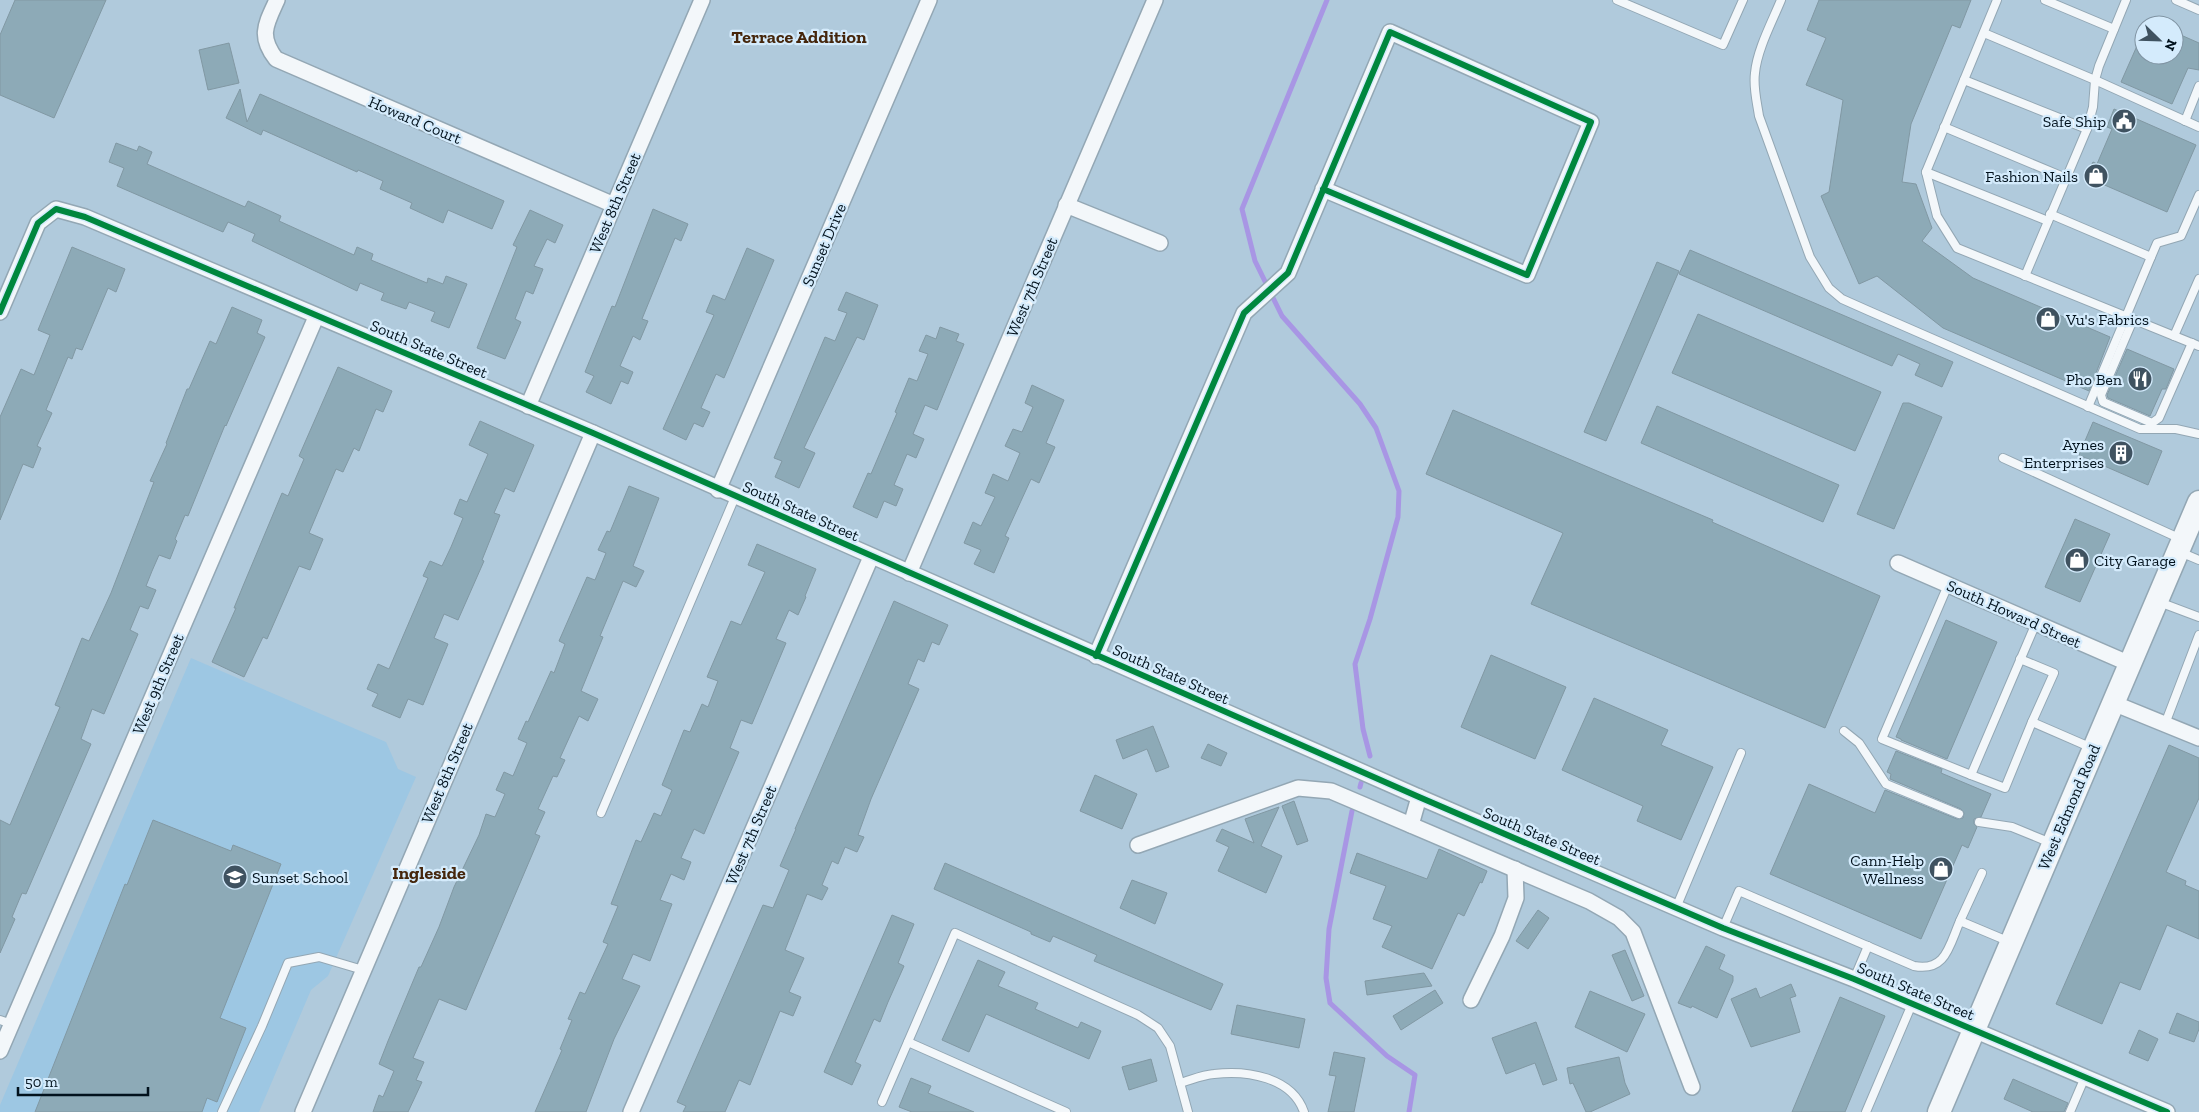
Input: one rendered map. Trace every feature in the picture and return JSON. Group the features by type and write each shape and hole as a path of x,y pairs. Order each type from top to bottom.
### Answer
{"main road":[{"name":"West Edmond Road","path":"1939,1112 2199,502"}],"street":[{"name":"Howard Court","path":"277,0 265,26 265,38 268,49 276,59 614,205"},
{"name":"Sunset Drive","path":"718,490 929,0"},
{"name":"West 7th Street","path":"909,574 1155,0"},
{"name":"West 8th Street","path":"528,406 614,205 696,2"},
{"path":"1096,656 1244,313 1288,273 1323,189 1390,32 1591,122 1527,275 1323,189"},
{"path":"1066,205 1160,243"},
{"name":"South State Street","path":"0,312 38,223 56,209 85,217 316,317 593,433 718,490 1418,798 1723,928 1854,979 2168,1112"},
{"name":"West 9th Street","path":"0,1051 6,1022 316,317"},
{"name":"West 8th Street","path":"303,1112 593,433"},
{"name":"West 7th Street","path":"631,1112 871,557"},
{"name":"South Howard Street","path":"1898,563 2130,664"},
{"path":"2113,703 2199,738"},
{"path":"1138,845 1298,788 1332,791 1589,901 1619,918 1633,932 1692,1087"},
{"path":"1411,825 1418,798"},
{"path":"1471,1000 1502,936 1516,898 1515,869"}],"lane":[{"path":"1617,0 1723,45 1743,0"},
{"path":"1780,0 1765,38 1755,72 1755,93 1759,116 1810,257 1829,288 1842,299 2140,429 2176,429 2199,434"},
{"path":"1997,0 1926,172 1937,216 1957,248 2024,276 2130,319 2196,345 2159,418 2152,423 2103,402 2101,395 2130,319 2157,243 2181,236 2199,195"},
{"path":"2045,0 2114,29"},
{"path":"2024,276 2087,129 2093,107 2095,80 2126,0"},
{"path":"2176,0 2195,8"},
{"path":"1984,33 2199,127"},
{"path":"1964,80 2087,129"},
{"path":"2185,121 2199,86"},
{"path":"1944,127 2066,178"},
{"path":"1926,172 2151,257"},
{"path":"2174,336 2199,279"},
{"path":"2088,407 2130,319"},
{"path":"2003,458 2181,545 2199,560"},
{"path":"602,814 735,497"},
{"path":"1948,585 1882,739 2005,788 2054,673 2020,659"},
{"path":"2157,602 2199,618"},
{"path":"1971,775 2036,623"},
{"path":"2165,724 2199,635"},
{"path":"2032,722 2094,749"},
{"path":"1844,731 1859,742 1886,784 1959,814"},
{"path":"1676,908 1741,753"},
{"path":"1979,822 2012,828 2053,844"},
{"path":"1723,928 1739,891 1914,966 1926,968 1938,964 1945,955 1982,873"},
{"path":"1960,921 2012,942"},
{"path":"882,1102 955,932 1138,1015 1158,1028 1170,1046 1188,1112"},
{"path":"1854,979 1868,946"},
{"path":"222,1112 262,1026 288,963 319,957 363,970"},
{"path":"1866,1112 1912,1004"},
{"path":"908,1042 1066,1112"},
{"path":"1180,1083 1211,1074 1229,1072 1266,1078 1288,1088 1300,1100 1304,1112"},
{"path":"2070,1112 2085,1077"}],"shaded area":[{"name":"Sunset School","path":"191,658 386,742 398,769 416,777 328,976 311,990 259,1112 0,1112 0,1105"}],"building":[{"path":"15,0 106,0 54,118 0,95 0,35"},
{"path":"1819,0 1971,0 1960,28 1952,25 1911,124 1902,182 1916,184 1932,228 1922,241 1973,278 2110,337 2089,391 1943,328 1877,276 1859,284 1821,196 1829,192 1843,100 1806,85 1826,38 1807,30"},
{"path":"2184,36 2199,43 2199,70 2188,68 2172,104 2121,82 2134,53 2134,65 2184,65"},
{"path":"229,43 239,83 208,90 199,50"},
{"path":"240,89 247,122 260,94 504,201 492,229 448,210 443,223 410,208 412,203 380,189 383,181 358,170 357,172 263,130 261,135 226,118"},
{"path":"2114,109 2196,145 2167,212 2086,177 2093,162 2097,164 2112,129 2107,127"},
{"path":"116,143 137,151 139,146 152,152 147,164 245,207 248,201 281,216 279,221 354,255 357,247 373,254 371,260 427,283 428,278 443,284 446,276 467,284 449,328 431,321 435,312 409,302 406,309 381,300 384,293 360,283 357,291 252,241 255,234 228,222 223,232 117,186 124,168 109,162"},
{"path":"653,209 688,224 681,241 675,238 642,319 648,321 640,340 633,336 620,366 633,372 628,384 621,381 611,404 586,392 594,376 585,372 612,306 615,307"},
{"path":"530,210 563,225 555,243 547,239 534,266 543,269 533,294 526,291 515,319 521,322 505,359 477,348 517,247 513,245"},
{"path":"72,247 125,269 116,292 108,288 82,350 76,348 72,359 68,357 46,410 52,413 37,446 41,448 33,468 23,464 0,520 0,417 21,369 34,375 50,335 38,330"},
{"path":"747,248 774,260 724,378 716,374 701,408 710,412 703,427 694,423 686,440 663,429 714,315 706,312 713,295 725,300"},
{"path":"1690,250 1953,362 1942,387 1915,375 1920,364 1898,354 1892,366 1679,274"},
{"path":"1657,262 1679,271 1606,441 1584,432"},
{"path":"846,292 878,305 864,340 857,337 804,448 815,453 799,488 775,477 782,461 774,458 825,337 835,341 847,313 838,310"},
{"path":"232,307 262,320 257,333 265,337 225,425 188,516 185,515 175,539 177,541 170,559 159,555 152,571 146,586 156,590 148,609 140,606 130,630 138,634 104,714 92,709 81,739 91,744 26,894 22,893 12,917 15,919 0,953 0,820 10,825 60,707 55,705 82,638 89,641 111,593 154,482 150,481 167,444 187,389 189,389 210,341 216,344"},
{"path":"1698,314 1881,392 1855,451 1672,373"},
{"path":"940,327 959,334 956,341 964,344 937,410 925,405 913,434 924,439 916,458 907,454 894,485 903,489 896,506 884,501 877,518 853,507 868,473 871,474 897,413 895,412 909,378 917,381 928,354 919,351 926,335 936,339"},
{"name":"Pho Ben","path":"2127,349 2174,369 2166,389 2162,389 2150,416 2108,398 2107,395"},
{"path":"338,367 392,391 383,412 376,409 359,451 354,448 343,472 336,469 309,533 323,539 310,570 299,566 267,639 263,637 244,677 212,662 236,608 234,608 282,493 288,496 304,459 299,456"},
{"path":"1032,385 1064,400 1046,443 1055,447 1039,483 1031,479 1005,536 1009,538 994,573 974,564 981,550 964,543 973,522 981,526 995,497 985,493 993,474 1008,481 1020,453 1005,446 1013,429 1022,432 1033,407 1025,403"},
{"path":"1903,403 1909,403 1942,417 1894,529 1857,514"},
{"path":"1657,406 1839,485 1823,522 1641,443"},
{"path":"1453,410 1713,520 1712,522 1880,596 1825,728 1531,604 1563,533 1426,474"},
{"path":"480,421 534,445 514,492 505,488 494,513 500,515 482,560 484,561 458,620 444,614 434,638 448,644 423,705 408,699 400,718 372,706 378,694 367,689 378,664 389,669 428,578 423,576 430,561 442,566 451,547 463,518 454,514 460,499 467,502 488,454 469,445"},
{"name":"Aynes Enterprises","path":"2093,422 2162,451 2148,485 2079,455"},
{"path":"629,486 659,498 633,566 644,571 636,587 623,581 600,636 603,637 581,691 598,699 588,721 579,716 560,758 565,760 557,777 553,776 538,809 545,812 535,834 540,836 466,1010 439,999 413,1058 424,1062 416,1080 422,1082 408,1112 373,1112 379,1095 383,1097 394,1071 379,1064 388,1041 419,967 421,967 439,927 454,887 479,835 486,814 495,817 505,794 496,790 504,772 513,776 527,743 518,739 526,721 528,722 551,671 554,673 565,644 559,641 587,577 595,580 606,553 598,550 607,531 610,532"},
{"name":"City Garage","path":"2075,519 2110,534 2080,602 2045,587"},
{"path":"757,544 816,569 806,597 798,615 789,610 776,639 786,643 752,724 741,720 730,748 739,752 704,834 694,829 681,858 691,862 684,880 671,874 660,900 672,904 650,961 633,954 622,979 640,986 614,1039 586,1112 535,1112 562,1050 560,1049 572,1020 568,1019 580,992 585,994 608,944 603,942 618,906 611,904 636,840 641,842 654,813 661,816 672,790 662,785 684,730 690,732 702,704 708,707 718,681 707,677 731,621 741,625 765,572 748,565"},
{"path":"894,601 948,625 939,645 932,642 924,662 918,659 908,684 919,689 871,799 858,835 864,837 857,852 845,847 838,864 832,861 822,885 828,888 822,900 807,894 785,950 804,958 789,992 801,997 793,1016 780,1011 750,1085 739,1080 725,1112 683,1112 686,1106 677,1102 763,905 773,908 789,870 780,866"},
{"path":"1946,620 1997,642 1947,759 1896,737"},
{"path":"1491,655 1566,687 1535,759 1461,727"},
{"path":"1594,698 1668,730 1661,745 1713,767 1681,840 1637,821 1643,806 1562,770"},
{"path":"1153,726 1169,767 1156,772 1147,749 1123,759 1116,740"},
{"path":"1208,744 1227,753 1221,766 1201,758"},
{"path":"2169,745 2199,758 2199,798 2166,872 2186,881 2185,885 2199,891 2199,939 2167,925 2140,990 2120,982 2102,1024 2056,1004"},
{"path":"1896,751 1942,769 1941,773 1991,794 1981,817 1974,819 1974,824 1977,827 1968,848 1962,845 1921,939 1770,874 1809,784 1875,813 1885,790 1957,819 1963,818 1964,813 1961,809 1890,779 1891,774 1887,772"},
{"path":"1095,775 1137,794 1122,829 1080,811"},
{"path":"1294,801 1308,841 1297,845 1282,806"},
{"path":"1279,807 1261,846 1282,856 1266,893 1218,871 1229,847 1216,841 1222,829 1254,843 1245,819"},
{"path":"153,820 231,851 233,845 281,864 220,1018 246,1028 217,1102 207,1098 202,1112 35,1112 125,884 127,885"},
{"path":"1439,849 1487,871 1464,916 1458,913 1432,969 1382,947 1392,926 1373,919 1386,886 1350,873 1357,853 1427,879"},
{"path":"945,863 1223,984 1211,1010 1094,961 1097,955 1053,936 1050,942 934,889"},
{"path":"1132,880 1167,893 1155,924 1120,908"},
{"path":"1538,910 1549,918 1528,949 1516,941"},
{"path":"892,915 914,924 898,963 904,966 880,1022 874,1019 855,1062 861,1065 852,1085 824,1072"},
{"path":"1706,946 1725,955 1719,969 1733,976 1733,981 1717,1018 1692,1006 1691,1008 1678,1003"},
{"path":"1625,950 1644,996 1632,1001 1612,955"},
{"path":"978,960 1005,972 998,986 1038,1003 1035,1009 1078,1028 1081,1022 1101,1031 1089,1059 986,1014 969,1052 942,1040"},
{"path":"1424,973 1432,986 1367,995 1365,981"},
{"path":"1791,984 1796,996 1790,998 1800,1032 1751,1047 1731,999 1756,988 1760,998"},
{"path":"1435,990 1443,1003 1401,1030 1393,1016"},
{"path":"1590,991 1645,1014 1627,1052 1575,1027"},
{"path":"1840,997 1885,1016 1845,1112 1792,1112"},
{"path":"1237,1005 1305,1019 1299,1048 1231,1034"},
{"path":"2177,1013 2199,1022 2199,1029 2194,1042 2169,1033"},
{"path":"1536,1022 1557,1080 1543,1085 1535,1063 1506,1074 1492,1038"},
{"path":"2139,1030 2158,1039 2148,1061 2129,1053"},
{"path":"1334,1052 1365,1058 1354,1112 1328,1112 1336,1076 1329,1075"},
{"path":"1619,1057 1625,1083 1630,1094 1590,1112 1586,1112 1573,1083 1570,1084 1567,1068"},
{"path":"1151,1059 1157,1081 1129,1090 1122,1067"},
{"path":"911,1078 931,1086 928,1093 974,1112 912,1112 899,1107"},
{"path":"2013,1079 2068,1103 2064,1112 2033,1112 2004,1099"}],"waterway":[{"path":"1327,0 1242,209 1255,261 1282,316 1360,404 1376,428 1399,491 1398,517 1370,619 1355,664 1363,729 1370,756"},
{"path":"1360,787 1361,783"},
{"path":"1352,811 1329,929 1326,978 1330,1003 1387,1056 1415,1075 1409,1112"}],"cycle path":[{"path":"1096,656 1244,313 1288,273 1390,32 1591,122 1527,275 1323,189"},
{"path":"0,312 38,223 56,209 85,217 593,433 1419,797 1723,928 1854,979 2167,1112"}],"place":[{"name":"Safe Ship","path":"2124,121"},
{"name":"Fashion Nails","path":"2096,176"},
{"name":"Vu's Fabrics","path":"2048,319"},
{"name":"Pho Ben","path":"2140,379"},
{"name":"Aynes Enterprises","path":"2121,453"},
{"name":"City Garage","path":"2077,560"},
{"name":"Cann-Help Wellness","path":"1941,869"},
{"name":"Sunset School","path":"235,877"}],"district":[{"name":"Terrace Addition","path":"799,37"},
{"name":"Ingleside","path":"429,873"}]}
